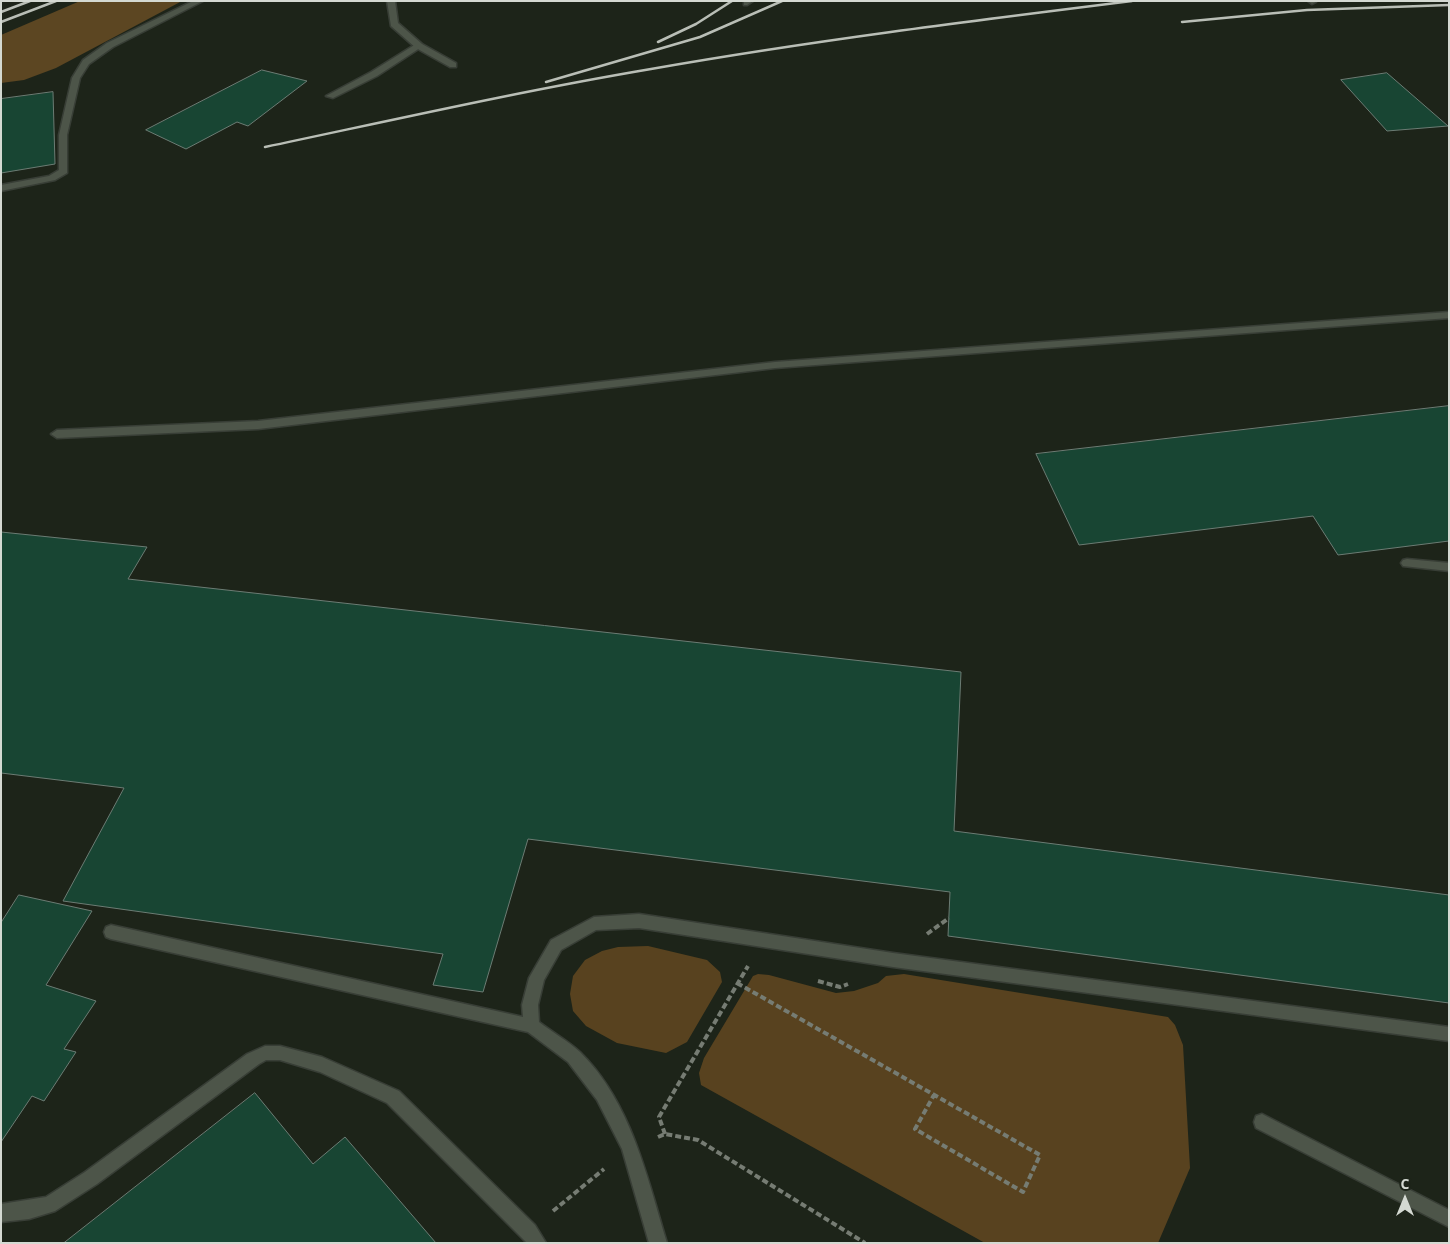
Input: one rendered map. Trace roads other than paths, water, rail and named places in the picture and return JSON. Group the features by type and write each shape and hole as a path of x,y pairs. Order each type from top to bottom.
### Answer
{"street":[{"path":"1,188 52,178 64,171 63,134 76,78 86,62 110,45 199,1"},
{"path":"390,1 394,24 419,46 453,65"},
{"path":"330,96 374,74 419,46"},
{"path":"57,434 258,424 775,365 1449,314"},
{"path":"1407,563 1449,567"},
{"path":"532,1026 530,1005 537,978 556,945 594,924 639,921 903,961 1449,1034"},
{"path":"111,932 532,1026 574,1057 603,1094 630,1147 658,1243"},
{"path":"1,1213 29,1210 50,1205 91,1178 252,1059 265,1053 280,1053 322,1065 394,1097 533,1237"},
{"path":"1262,1122 1449,1218"}],"railway":[{"path":"1,12 30,1"},
{"path":"1,22 56,1"},
{"path":"658,42 696,24 732,1"},
{"path":"546,82 700,37 782,1"},
{"path":"265,147 505,96 711,59 891,32 1132,1"},
{"path":"1182,22 1307,10 1449,5"}]}
